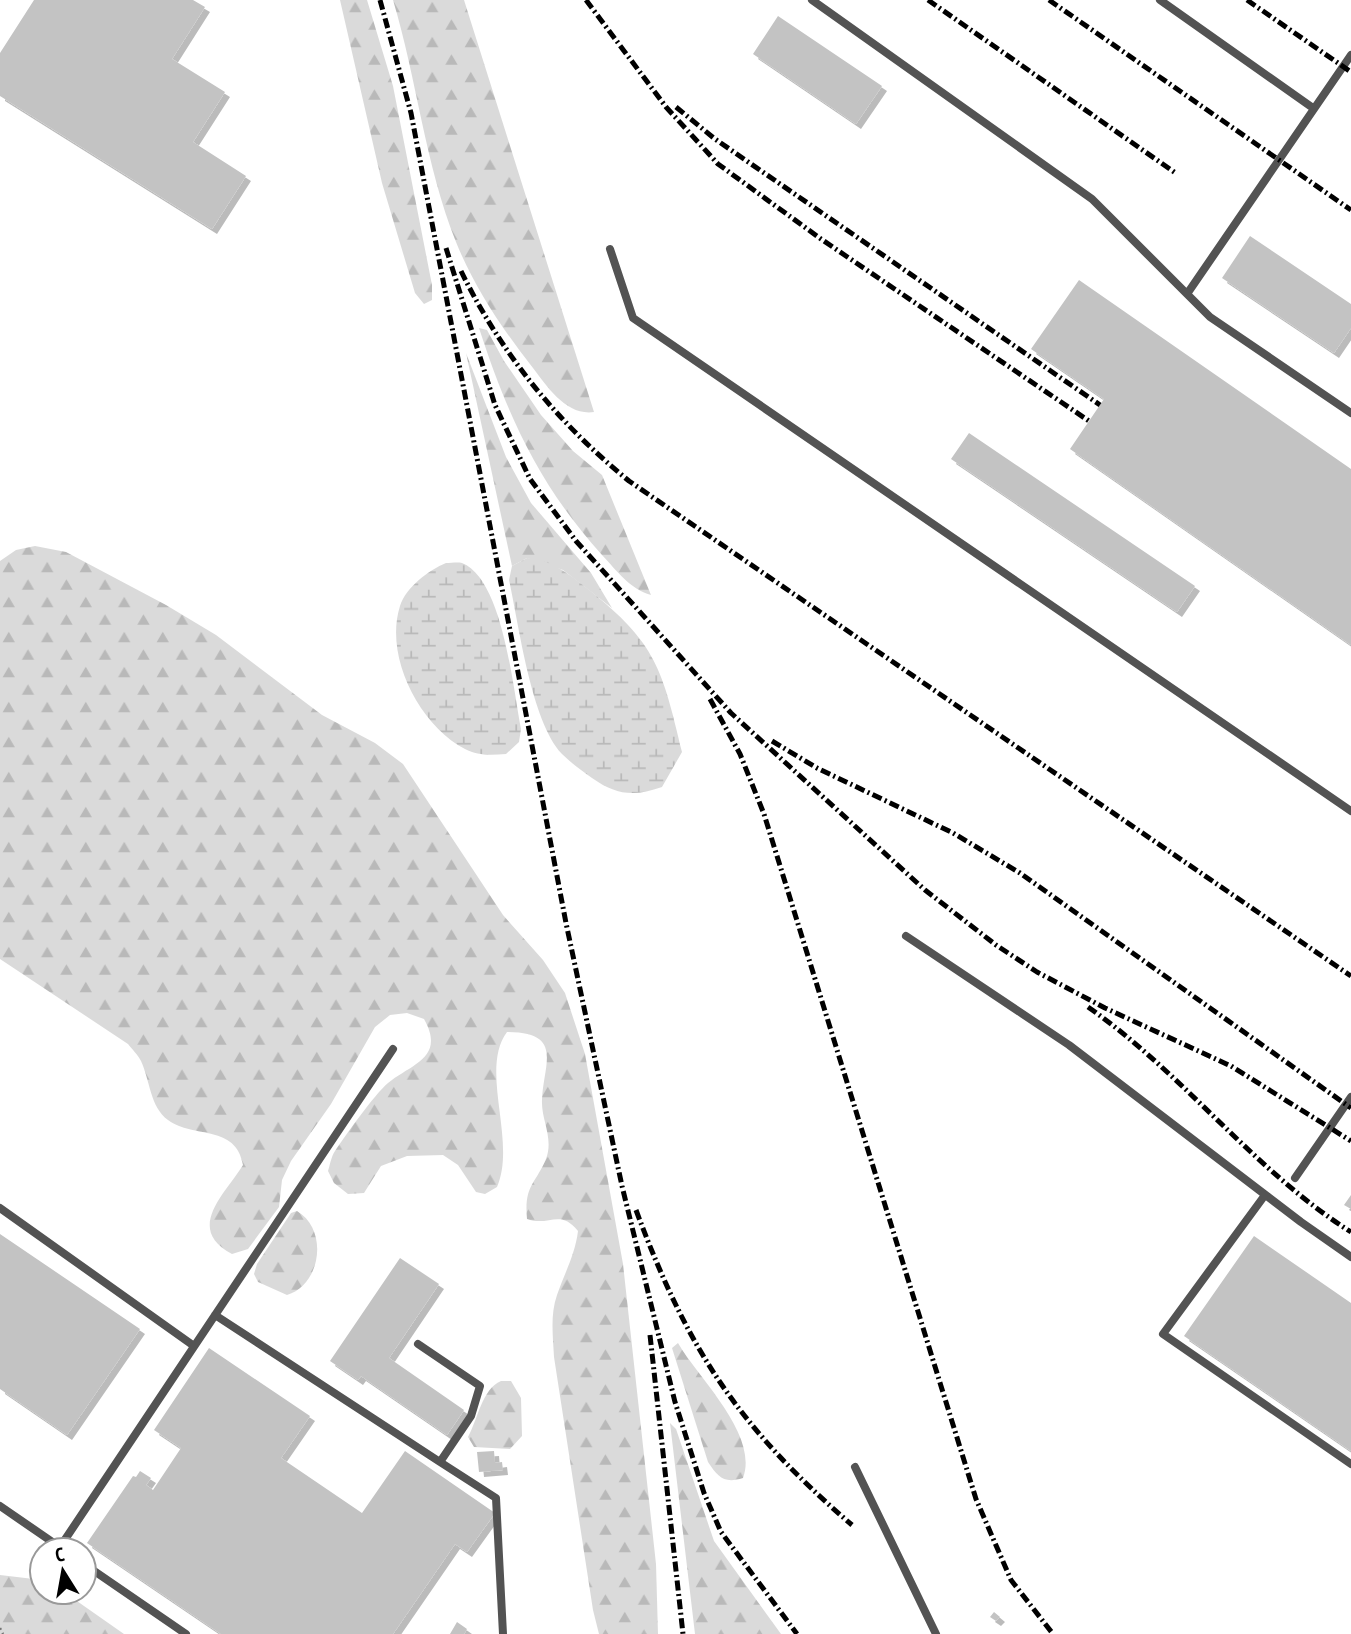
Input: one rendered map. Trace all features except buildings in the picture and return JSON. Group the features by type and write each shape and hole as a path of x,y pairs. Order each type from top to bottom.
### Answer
{"lane":[{"path":"812,0 1093,199 1210,317 1351,413"},
{"path":"1160,0 1313,108"},
{"path":"1187,294 1351,55"},
{"path":"610,249 633,318 1351,811"},
{"path":"906,936 1069,1045 1265,1195 1351,1257"},
{"path":"70,1536 393,1049"},
{"path":"1295,1178 1351,1097"},
{"path":"1265,1195 1163,1334 1351,1464"},
{"path":"0,1208 194,1346"},
{"path":"215,1315 496,1498 503,1634"},
{"path":"418,1344 481,1386 471,1416 440,1462"},
{"path":"855,1467 936,1634"},
{"path":"0,1506 44,1536"},
{"path":"98,1574 186,1634"}],"path":[{"path":"0,1628 3,1634"}],"green space":[{"path":"340,0 367,0 393,86 432,285 432,300 424,304 415,293 382,183"},
{"path":"393,0 464,0 594,412 575,410 552,392 500,323 463,259 436,183"},
{"path":"479,328 487,330 504,361 541,415 573,451 602,475 651,595 630,584 619,573 560,503 514,420"},
{"path":"466,353 506,457 531,503 591,573 612,608 563,570 527,558 512,566"},
{"path":"35,546 66,552 166,605 216,635 322,715 375,743 403,764 503,915 543,960 565,993 585,1054 623,1264 656,1564 658,1634 599,1634 593,1610 554,1357 553,1333 555,1303 578,1231 572,1224 560,1219 527,1219 529,1192 546,1159 549,1144 542,1107 547,1063 544,1044 525,1033 507,1032 499,1048 496,1066 503,1149 502,1169 497,1187 485,1194 476,1192 458,1165 443,1155 407,1156 381,1166 364,1193 348,1194 334,1183 328,1171 334,1153 382,1089 423,1059 431,1043 430,1032 424,1019 407,1013 390,1015 375,1027 331,1104 291,1161 282,1180 279,1207 248,1249 232,1254 218,1244 211,1233 210,1222 219,1199 243,1165 239,1152 232,1143 213,1134 178,1126 168,1120 157,1108 141,1061 128,1044 0,959 0,561 16,550"},
{"path":"527,558 552,565 567,573 611,608 643,643 662,678 682,752 662,787 634,793 609,788 569,761 551,739 534,696 509,580 512,566"},
{"path":"446,563 462,563 476,573 497,612 510,663 521,729 519,742 506,754 475,753 448,738 420,706 401,667 396,626 403,599 419,580"},
{"path":"297,1211 314,1231 317,1256 314,1269 307,1280 299,1289 287,1295 258,1282 254,1274 257,1264 291,1213"},
{"path":"678,1343 735,1426 743,1444 746,1461 743,1478 726,1480 715,1472 708,1462 672,1348"},
{"path":"501,1381 511,1381 521,1398 522,1436 510,1449 474,1447 468,1437 485,1397"},
{"path":"670,1423 676,1429 714,1541 781,1634 695,1634"},
{"path":"0,1575 28,1578 28,1606 84,1606 124,1634 0,1634"}],"railway":[{"path":"380,0 411,113 566,923 622,1186 675,1402 704,1493 721,1532 797,1634"},
{"path":"586,0 666,107 718,164 821,239 1089,421"},
{"path":"928,0 1177,174"},
{"path":"1049,0 1351,210"},
{"path":"1247,0 1351,72"},
{"path":"676,107 715,139 1100,405"},
{"path":"446,248 495,405 530,479 576,541 731,713 925,890 996,945 1037,972 1105,1008 1231,1066 1351,1141"},
{"path":"461,271 494,331 533,385 578,435 629,481 1351,976"},
{"path":"710,699 740,754 764,814 976,1499 1011,1580 1053,1634"},
{"path":"772,741 817,768 953,833 1020,873 1351,1108"},
{"path":"1088,1007 1156,1062 1282,1180 1351,1232"},
{"path":"636,1210 676,1304 721,1383 777,1454 852,1525"},
{"path":"650,1335 683,1634"}]}
